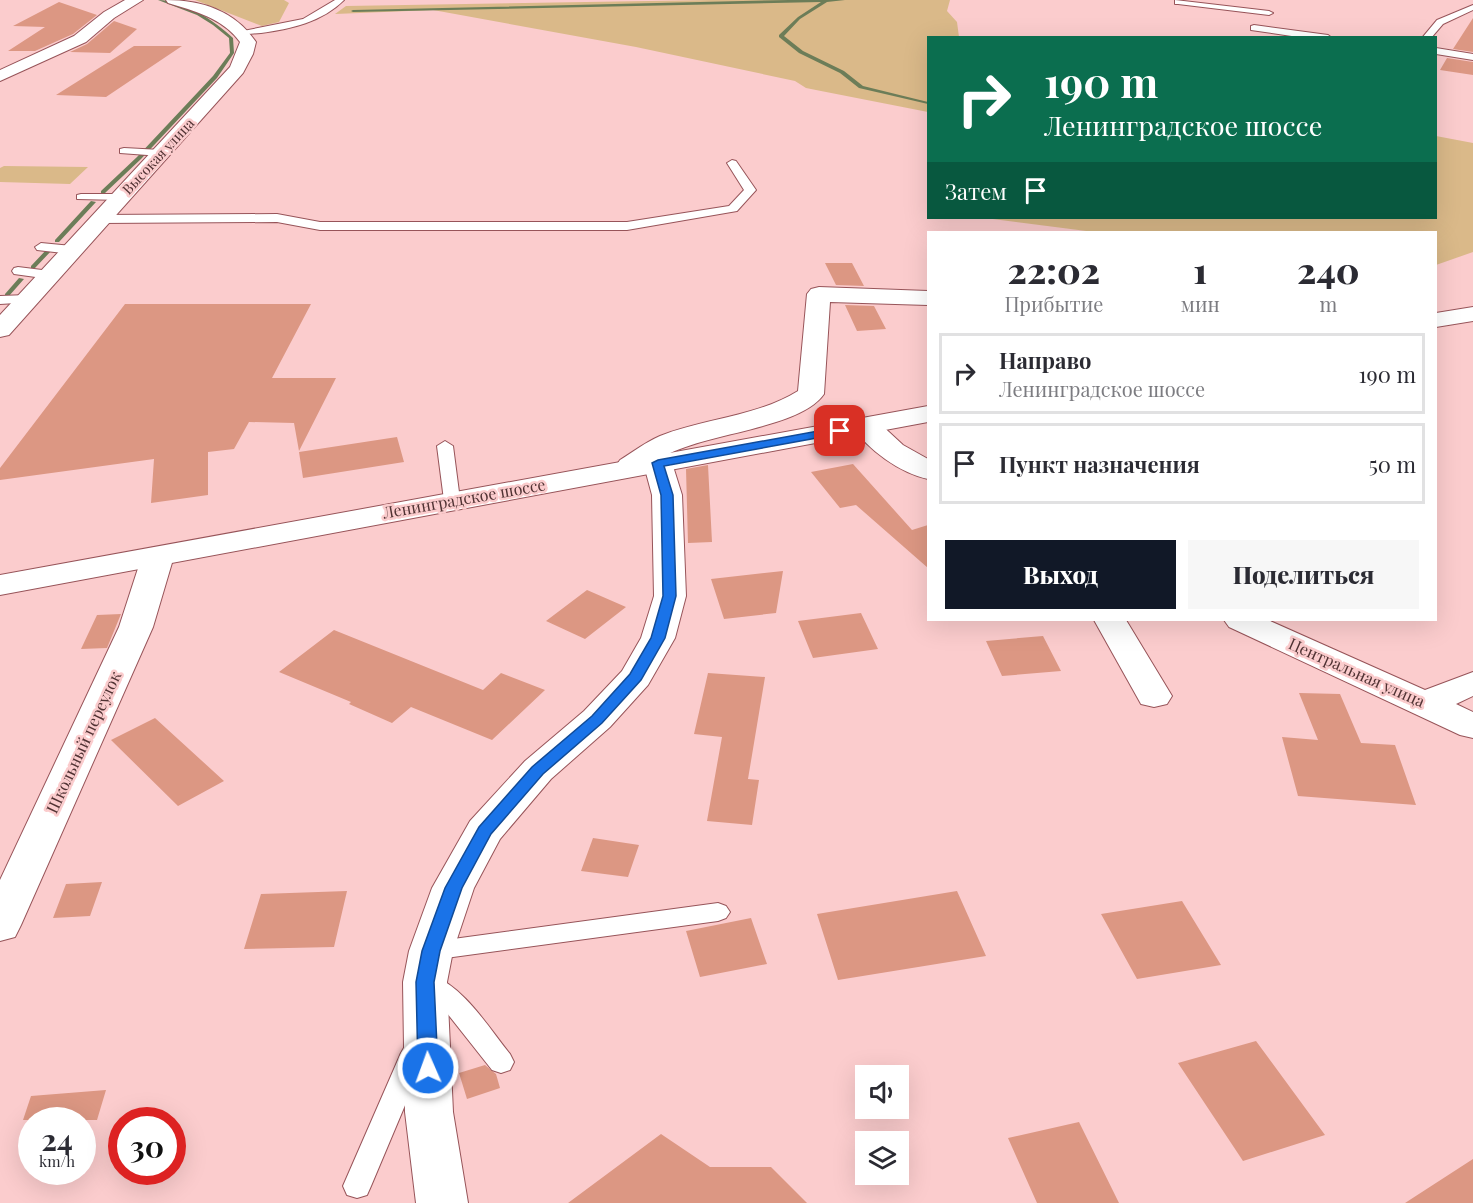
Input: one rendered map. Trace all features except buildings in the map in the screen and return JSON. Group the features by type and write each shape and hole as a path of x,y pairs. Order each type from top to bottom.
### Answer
{"street":[{"path":"0,76 80,39 110,15 136,0"},
{"path":"173,0 213,13 242,32"},
{"name":"Высокая улица","path":"0,330 121,197 156,153 237,69 248,42 242,32"},
{"path":"442,1203 429,1112 426,1023 428,967 453,888 484,831 538,770 597,719 636,677 658,638 670,596 667,495 642,466 669,442 783,409 811,394 819,294 927,298"},
{"path":"1437,320 1473,314"},
{"name":"Ленинградское шоссе","path":"0,585 927,414"},
{"path":"866,426 893,451 927,469"},
{"name":"Школьный переулок","path":"0,925 136,627 159,556"},
{"path":"1111,621 1154,696"},
{"name":"Центральная улица","path":"1243,621 1473,726"},
{"path":"1427,703 1473,683"}],"lane":[{"path":"242,32 312,20 325,14 340,0"},
{"path":"1180,0 1178,2 1269,13 1247,36"},
{"path":"1427,36 1430,28 1473,7"},
{"path":"1254,28 1313,36"},
{"path":"1437,51 1473,57"},
{"path":"130,151 156,153"},
{"path":"100,219 277,218 320,226 627,226 733,209 750,190 732,163"},
{"path":"81,196 121,197"},
{"path":"41,247 72,250"},
{"path":"18,271 50,274"},
{"path":"0,300 28,299"},
{"path":"445,446 452,500"},
{"path":"501,1062 428,967 718,912"},
{"path":"357,1186 426,1023"}],"shaded area":[{"path":"195,0 284,0 289,3 279,22 262,26"},
{"path":"711,0 950,0 947,11 957,22 959,36 927,36 927,112 806,88 795,81 636,47 433,10 335,14 346,6"},
{"path":"1437,136 1473,143 1473,252 1437,265 1437,231 1086,231 993,219 1437,219"},
{"path":"4,166 88,167 70,184 0,182 0,168"}],"waterway":[{"path":"103,192 139,158 215,77 232,53 231,38 214,24 190,10 160,0"},
{"path":"353,11 843,0"},
{"path":"825,1 799,18 781,36 801,52 842,72 861,87 927,103"},
{"path":"57,241 93,202"},
{"path":"33,267 49,250"},
{"path":"7,295 21,279"}],"route":[{"path":"428,1068 425,982 431,951 453,888 484,831 538,770 597,719 636,677 658,638 670,596 667,495 658,463 840,431"}]}
